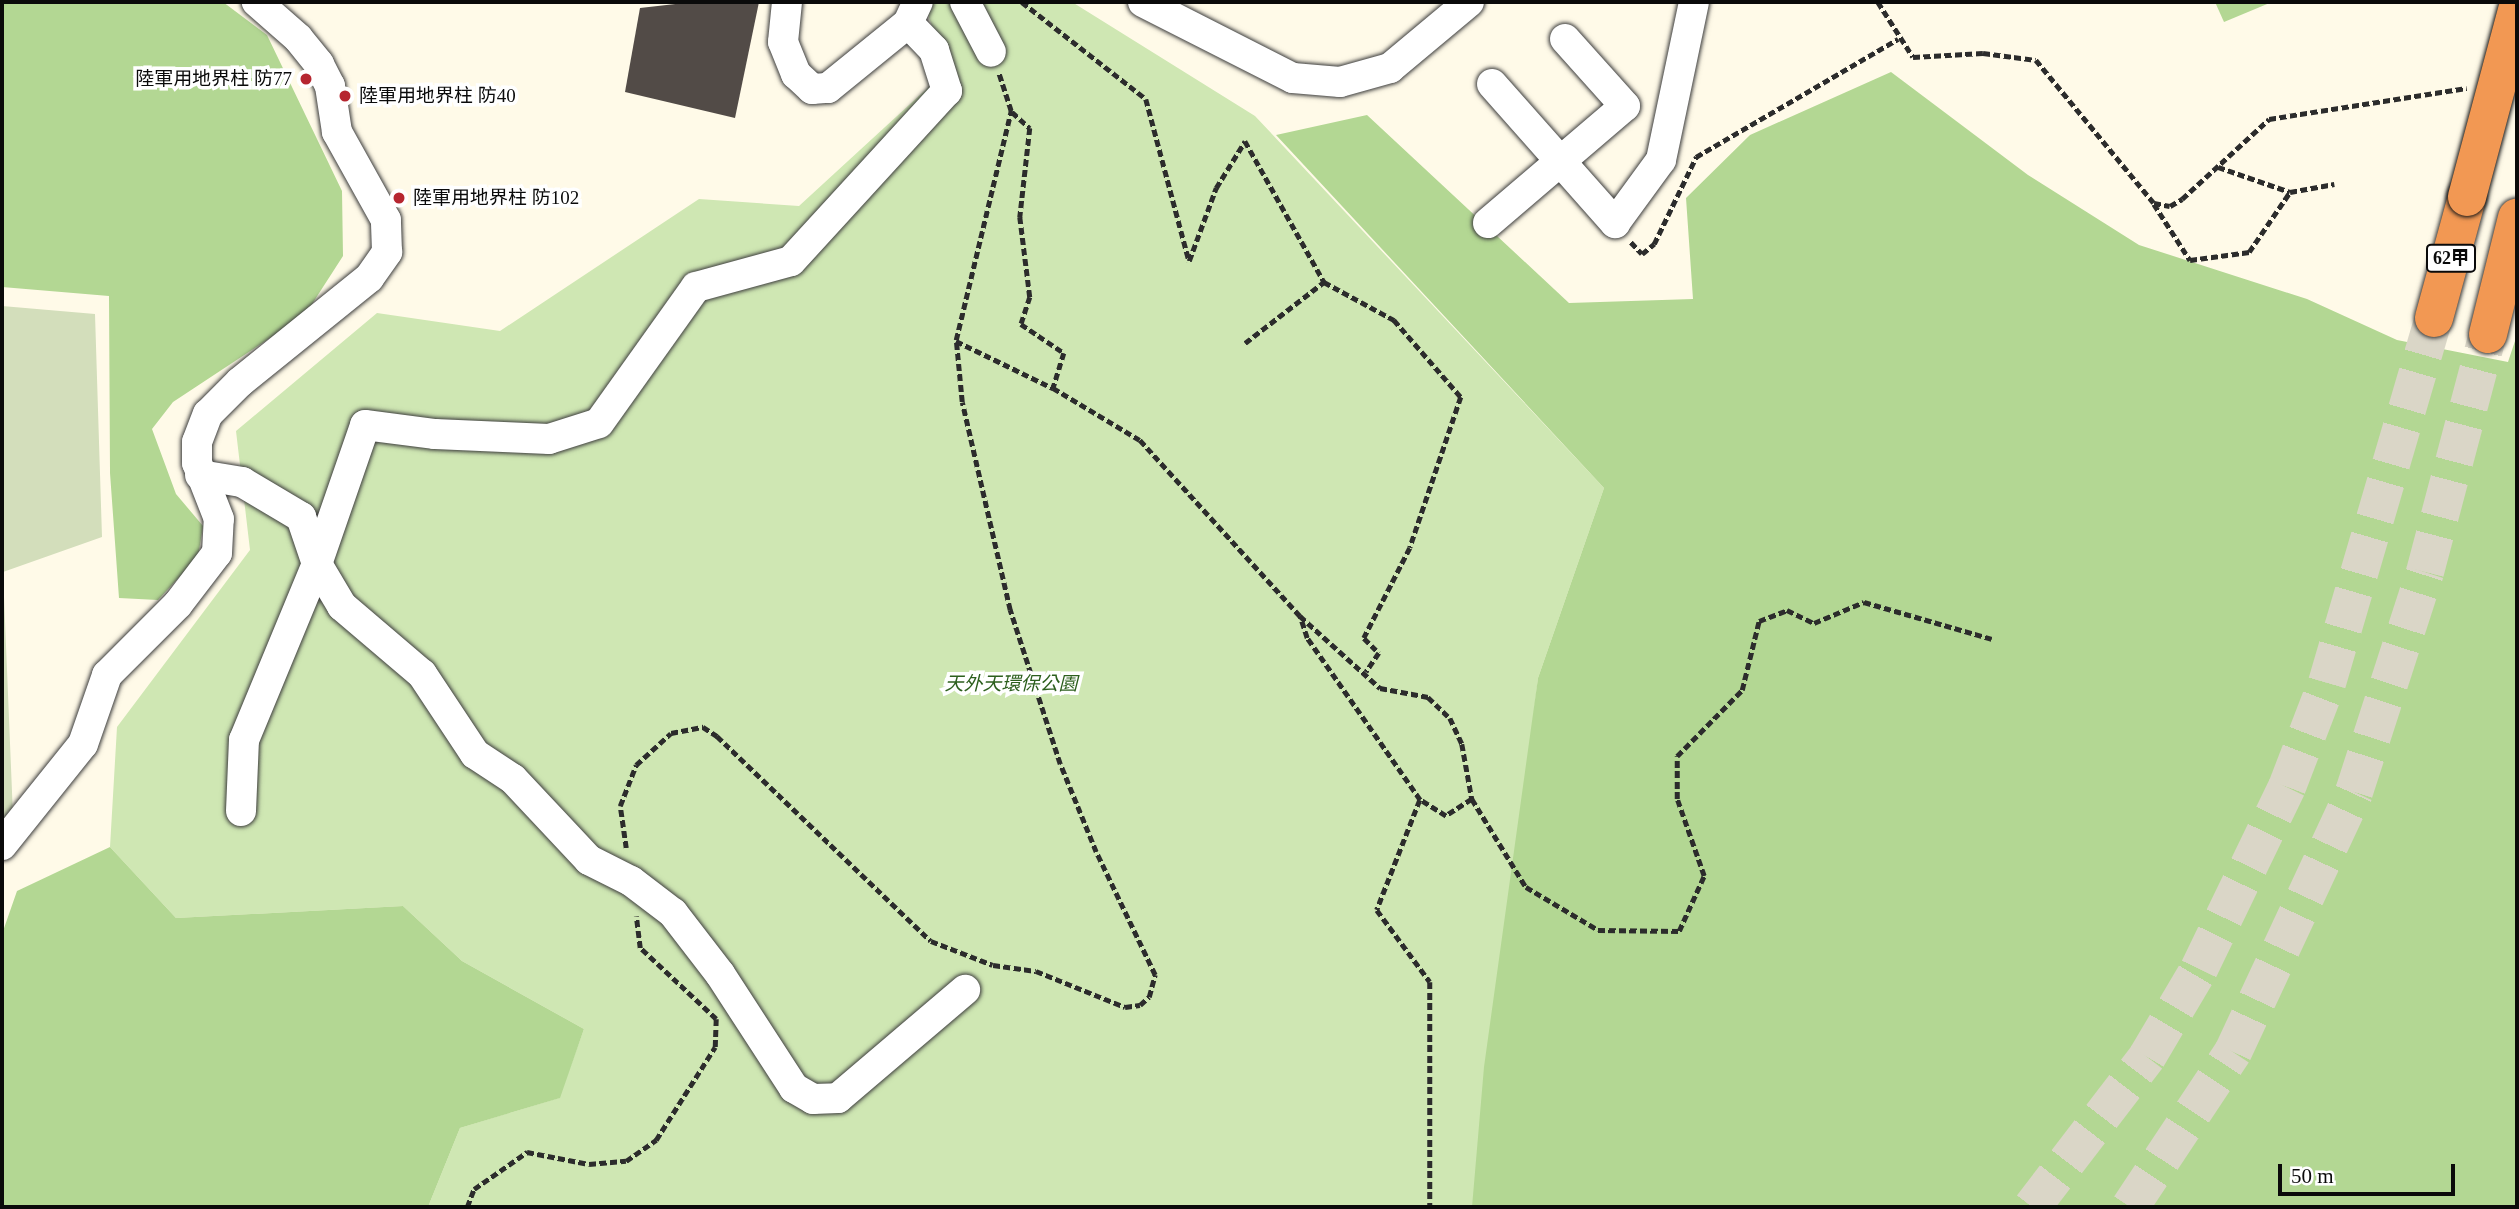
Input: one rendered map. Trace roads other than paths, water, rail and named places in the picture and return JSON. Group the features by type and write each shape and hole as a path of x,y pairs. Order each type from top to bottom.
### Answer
{"highway":[{"name":"62甲","path":"2434,318 2517,11"},
{"name":"62甲","path":"2488,334 2517,218"}],"street":[{"path":"2,845 83,744 107,676 178,604 217,553 219,519 200,475 197,442 208,414 240,382 369,278 387,252 386,220 337,132 330,86 319,64 298,38 257,2"},
{"path":"241,811 244,740 317,564 365,425 435,434 550,439 599,423 696,287 791,261 947,91 934,50 913,12 828,88 813,89 796,74 783,42 787,2"},
{"path":"965,2 991,52"},
{"path":"1143,2 1293,78 1340,82 1390,68 1469,2"},
{"path":"1492,84 1615,223 1661,160 1694,2"},
{"path":"1488,223 1625,106 1565,39"},
{"path":"200,475 242,482 301,517 317,564 342,606 422,674 475,754 513,779 589,860 631,881 673,913 720,974 794,1088 813,1099 838,1098 965,990"}],"tunnel":[{"path":"2032,1207 2147,1057 2199,969 2287,787 2327,683 2434,318"},
{"path":"2130,1207 2233,1052 2354,792 2425,572 2488,334"}],"place":[{"name":"陸軍用地界柱 防77","path":"306,79"},
{"name":"陸軍用地界柱 防40","path":"345,96"},
{"name":"陸軍用地界柱 防102","path":"399,198"}],"park label":[{"name":"天外天環保公園","path":"1011,684"}]}
